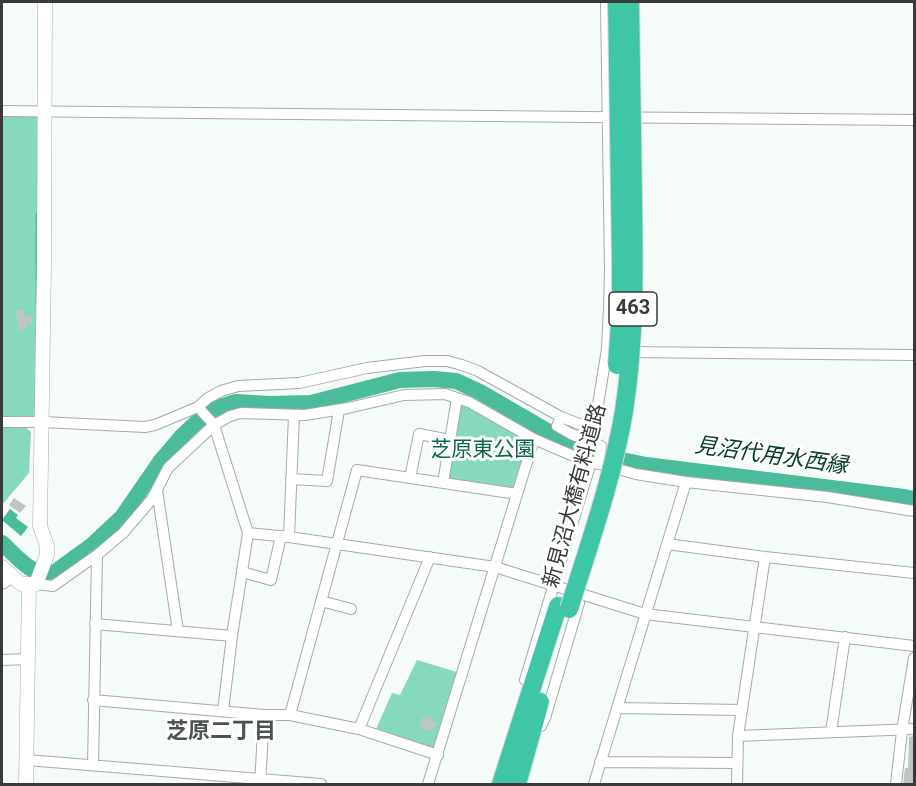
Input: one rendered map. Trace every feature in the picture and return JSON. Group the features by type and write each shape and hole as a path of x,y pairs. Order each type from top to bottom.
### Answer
{"highway":[{"name":"新見沼大橋有料道路","path":"564,607 598,473 617,374 621,309 617,2"},
{"name":"新見沼大橋有料道路","path":"532,708 614,455 623,413 633,328 634,273 630,2"},
{"name":"463","path":"501,784 512,750 532,708"},
{"name":"463","path":"517,784 532,730 532,708"}],"street":[{"path":"26,784 32,584 44,565 47,555 47,546 40,526 45,2"},
{"path":"2,422 155,426 200,409 208,398 238,386 299,383 368,368 437,361 454,363 478,371 561,417 590,428 593,426 598,412 606,352 610,273 606,2"},
{"path":"2,111 915,120"},
{"path":"606,352 915,355"},
{"path":"2,567 7,580 21,584 53,586 97,555 123,532 152,499 168,468 214,425 230,416 241,413 305,415 339,410 404,395 445,394 469,402 534,439 578,458 636,474 686,482 827,496 915,511"},
{"path":"443,483 457,398"},
{"path":"200,409 214,425 248,533 223,711"},
{"path":"291,479 327,482 339,410"},
{"path":"242,572 272,580 285,536 294,415"},
{"path":"512,750 511,733 516,711 554,586 601,446 557,426 561,417"},
{"path":"410,478 419,434 450,440"},
{"path":"428,784 534,439"},
{"path":"290,715 357,470 517,494"},
{"path":"532,730 541,726 545,718 620,470"},
{"path":"594,784 686,482"},
{"path":"156,490 178,631"},
{"path":"248,533 285,536 495,567 645,614 915,646"},
{"path":"667,544 915,573"},
{"path":"93,765 97,555"},
{"path":"359,729 430,557"},
{"path":"737,784 738,736 765,557"},
{"path":"321,601 351,609"},
{"path":"95,624 232,636"},
{"path":"831,732 845,638"},
{"path":"896,784 902,731 912,691 915,658"},
{"path":"2,660 28,659"},
{"path":"93,700 264,715 290,715 359,729 438,755"},
{"path":"617,708 742,710"},
{"path":"260,782 264,715"},
{"path":"738,736 915,729"},
{"path":"27,760 260,782 321,784"},
{"path":"600,762 737,763"}],"green space":[{"path":"2,114 40,115 37,420 2,419"},
{"name":"芝原東公園","path":"460,401 525,438 528,442 514,487 509,489 446,478"},
{"path":"2,426 25,427 31,432 29,473 2,505"},
{"path":"417,660 460,673 434,748 376,729 392,693 400,695"}],"shaded area":[{"path":"10,509 18,515 16,518 28,527 21,536 2,520"}],"building":[{"path":"16,310 24,310 24,317 32,316 32,324 26,324 26,331 18,330"},
{"path":"14,498 26,506 20,513 9,505"},
{"path":"427,716 436,722 433,732 419,727 422,717"},
{"path":"915,736 915,784 903,784 905,768 908,768 909,737"}],"waterway":[{"path":"37,214 37,304"},
{"name":"見沼代用水西縁","path":"2,543 18,559 37,572 51,575 91,546 122,517 160,462 183,435 217,408 236,402 311,403 400,380 456,381 480,392 559,438 592,451"},
{"name":"見沼代用水西縁","path":"622,460 914,499"}],"district":[{"name":"芝原二丁目","path":"221,732"}]}
